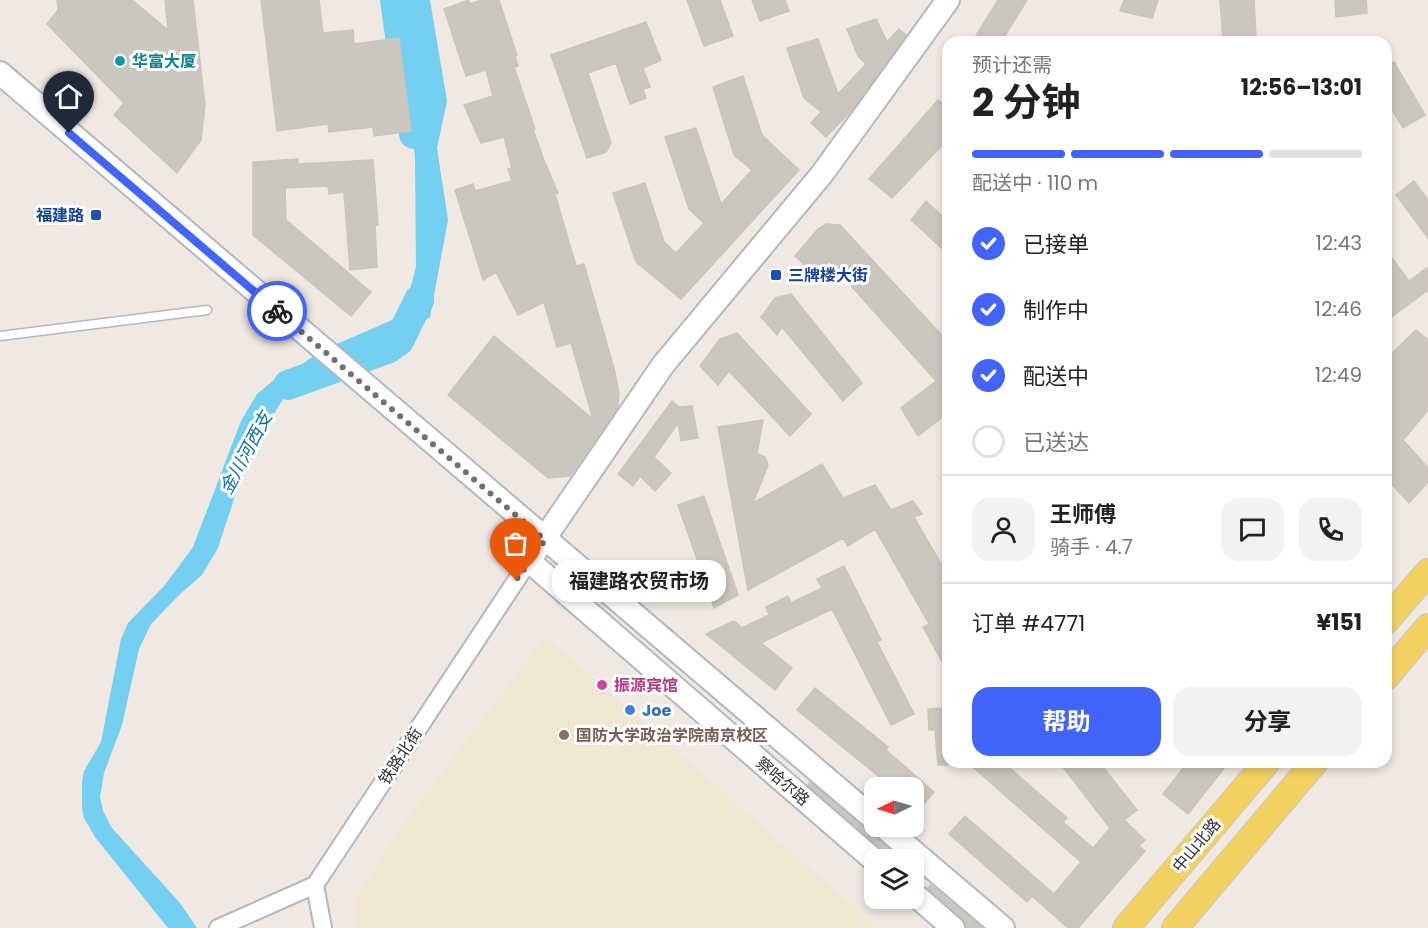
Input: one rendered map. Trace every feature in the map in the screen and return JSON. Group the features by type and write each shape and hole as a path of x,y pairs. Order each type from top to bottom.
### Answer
{"main road":[{"path":"0,74 545,540 663,365 822,174 948,0"},
{"name":"铁路北街","path":"529,561 545,540"},
{"name":"察哈尔路","path":"545,540 864,811"},
{"name":"察哈尔路","path":"529,561 864,851"},
{"path":"1392,614 1428,572"},
{"path":"1392,670 1428,627"},
{"name":"中山北路","path":"1126,928 1262,768"},
{"path":"1175,928 1310,768"},
{"path":"896,837 1003,928"},
{"path":"924,903 953,928"}],"street":[{"name":"铁路北街","path":"315,885 529,561"},
{"path":"218,928 315,885 323,928"}],"lane":[{"path":"0,336 207,310"}],"shaded area":[{"name":"国防大学政治学院南京校区","path":"545,636 878,928 357,928 355,900 396,834"}],"water":[{"path":"395,0 430,0 447,101 437,148 448,220 430,317 382,349 336,364 308,383 289,390 267,425 238,487 218,548 202,575 151,624 139,649 122,725 104,773 100,797 103,811 112,828 180,903 197,928 168,928 95,837 84,818 82,781 84,771 101,742 121,639 128,623 165,585 193,547 241,421 257,394 279,376 298,367 321,351 392,320 407,301 416,267 415,158 406,67"}],"building":[{"path":"57,0 132,0 168,30 165,0 193,0 205,105 201,140 177,173 114,115 124,103 47,24 58,10"},
{"path":"261,0 319,0 323,33 353,30 354,44 399,38 411,131 374,136 373,127 329,132 328,124 277,131"},
{"path":"469,0 470,4 482,0 499,0 517,55 515,56 518,66 514,67 535,129 533,129 558,193 555,194 576,266 584,264 615,372 619,394 618,407 570,476 548,478 448,395 494,336 593,419 571,343 557,347 544,302 518,315 496,272 483,280 455,190 473,184 475,191 512,181 508,169 512,168 504,137 481,143 464,105 493,96 486,70 466,76 444,9"},
{"path":"687,0 720,0 733,36 704,46"},
{"path":"752,0 785,0 789,11 760,21"},
{"path":"998,0 1027,0 1005,36 976,36"},
{"path":"1124,0 1158,0 1152,18 1120,11"},
{"path":"1220,0 1254,0 1256,36 1223,36"},
{"path":"1335,0 1366,0 1367,13 1336,17"},
{"path":"876,19 887,42 899,29 906,35 851,111 826,137 811,123 821,112 804,98 787,48 818,39 838,94 866,64 858,56 847,29"},
{"path":"646,22 661,60 643,68 650,87 643,89 646,98 630,104 616,63 588,73 611,143 606,152 587,158 551,55"},
{"path":"1394,62 1425,115 1403,128 1392,110 1392,63"},
{"path":"743,76 762,135 799,170 681,299 636,262 613,193 645,183 664,242 676,253 704,223 689,209 665,137 696,128 721,204 752,170 734,155 713,87"},
{"path":"938,100 942,103 942,145 892,198 869,179"},
{"path":"298,159 298,164 373,160 378,225 375,225 377,267 350,270 344,192 329,194 328,186 285,188 286,220 371,292 351,316 253,235 253,162"},
{"path":"1414,181 1428,200 1428,238 1396,195"},
{"path":"926,201 942,216 942,248 911,220"},
{"path":"826,224 840,225 942,336 942,418 918,436 901,408 936,381 829,261 816,276 795,256 818,229"},
{"path":"1392,258 1409,281 1428,267 1428,290 1392,317"},
{"path":"791,294 862,383 843,401 782,327 777,335 761,317 775,298"},
{"path":"1416,330 1428,340 1428,410 1403,440 1428,468 1428,482 1409,503 1392,485 1392,353"},
{"path":"737,333 811,414 790,436 729,371 718,385 700,366 720,339"},
{"path":"672,401 679,407 692,406 698,438 681,441 678,423 654,457 671,473 655,491 640,476 633,486 618,474"},
{"path":"763,420 757,454 765,457 768,465 753,503 822,464 843,498 875,485 891,510 913,501 922,514 914,517 942,566 942,661 923,627 929,624 875,529 848,546 843,538 748,590 718,427"},
{"path":"704,496 738,595 714,608 678,505"},
{"path":"844,566 881,640 877,642 914,714 891,725 832,609 761,643 792,668 775,690 706,634 734,621 742,628 769,615 766,607 788,596 791,603 822,588 817,579"},
{"path":"815,688 888,747 886,750 917,777 879,777 797,710"},
{"path":"942,708 942,765 938,765 935,730 929,730 928,709"},
{"path":"974,768 1010,768 1067,818 1063,822 1093,848 1110,828 1064,768 1104,768 1137,810 1124,820 1145,840 1139,846 1145,851 1078,928 1068,928 1032,896 1027,902 949,834 965,816 1054,894 1081,862"},
{"path":"1183,768 1224,768 1188,814 1163,794"},
{"path":"810,782 864,826 864,834 808,785"},
{"path":"924,783 934,792 924,804"},
{"path":"868,837 877,837 890,849 882,849"},
{"path":"931,885 982,928 966,928 962,918 928,888"}],"waterway":[{"name":"金川河西支","path":"395,0 414,134"},
{"name":"金川河西支","path":"288,385 387,349 399,341 419,300"}],"way so far":[{"path":"277,311 545,540 516,580"}],"place":[{"name":"华富大厦","path":"120,61"},
{"name":"福建路","path":"96,215"},
{"name":"三牌楼大街","path":"776,275"},
{"name":"福建路农贸市场","path":"516,580"},
{"name":"振源宾馆","path":"602,685"},
{"name":"Joe","path":"630,710"},
{"name":"国防大学政治学院南京校区","path":"564,735"}],"route":[{"path":"69,133 277,311"}]}
